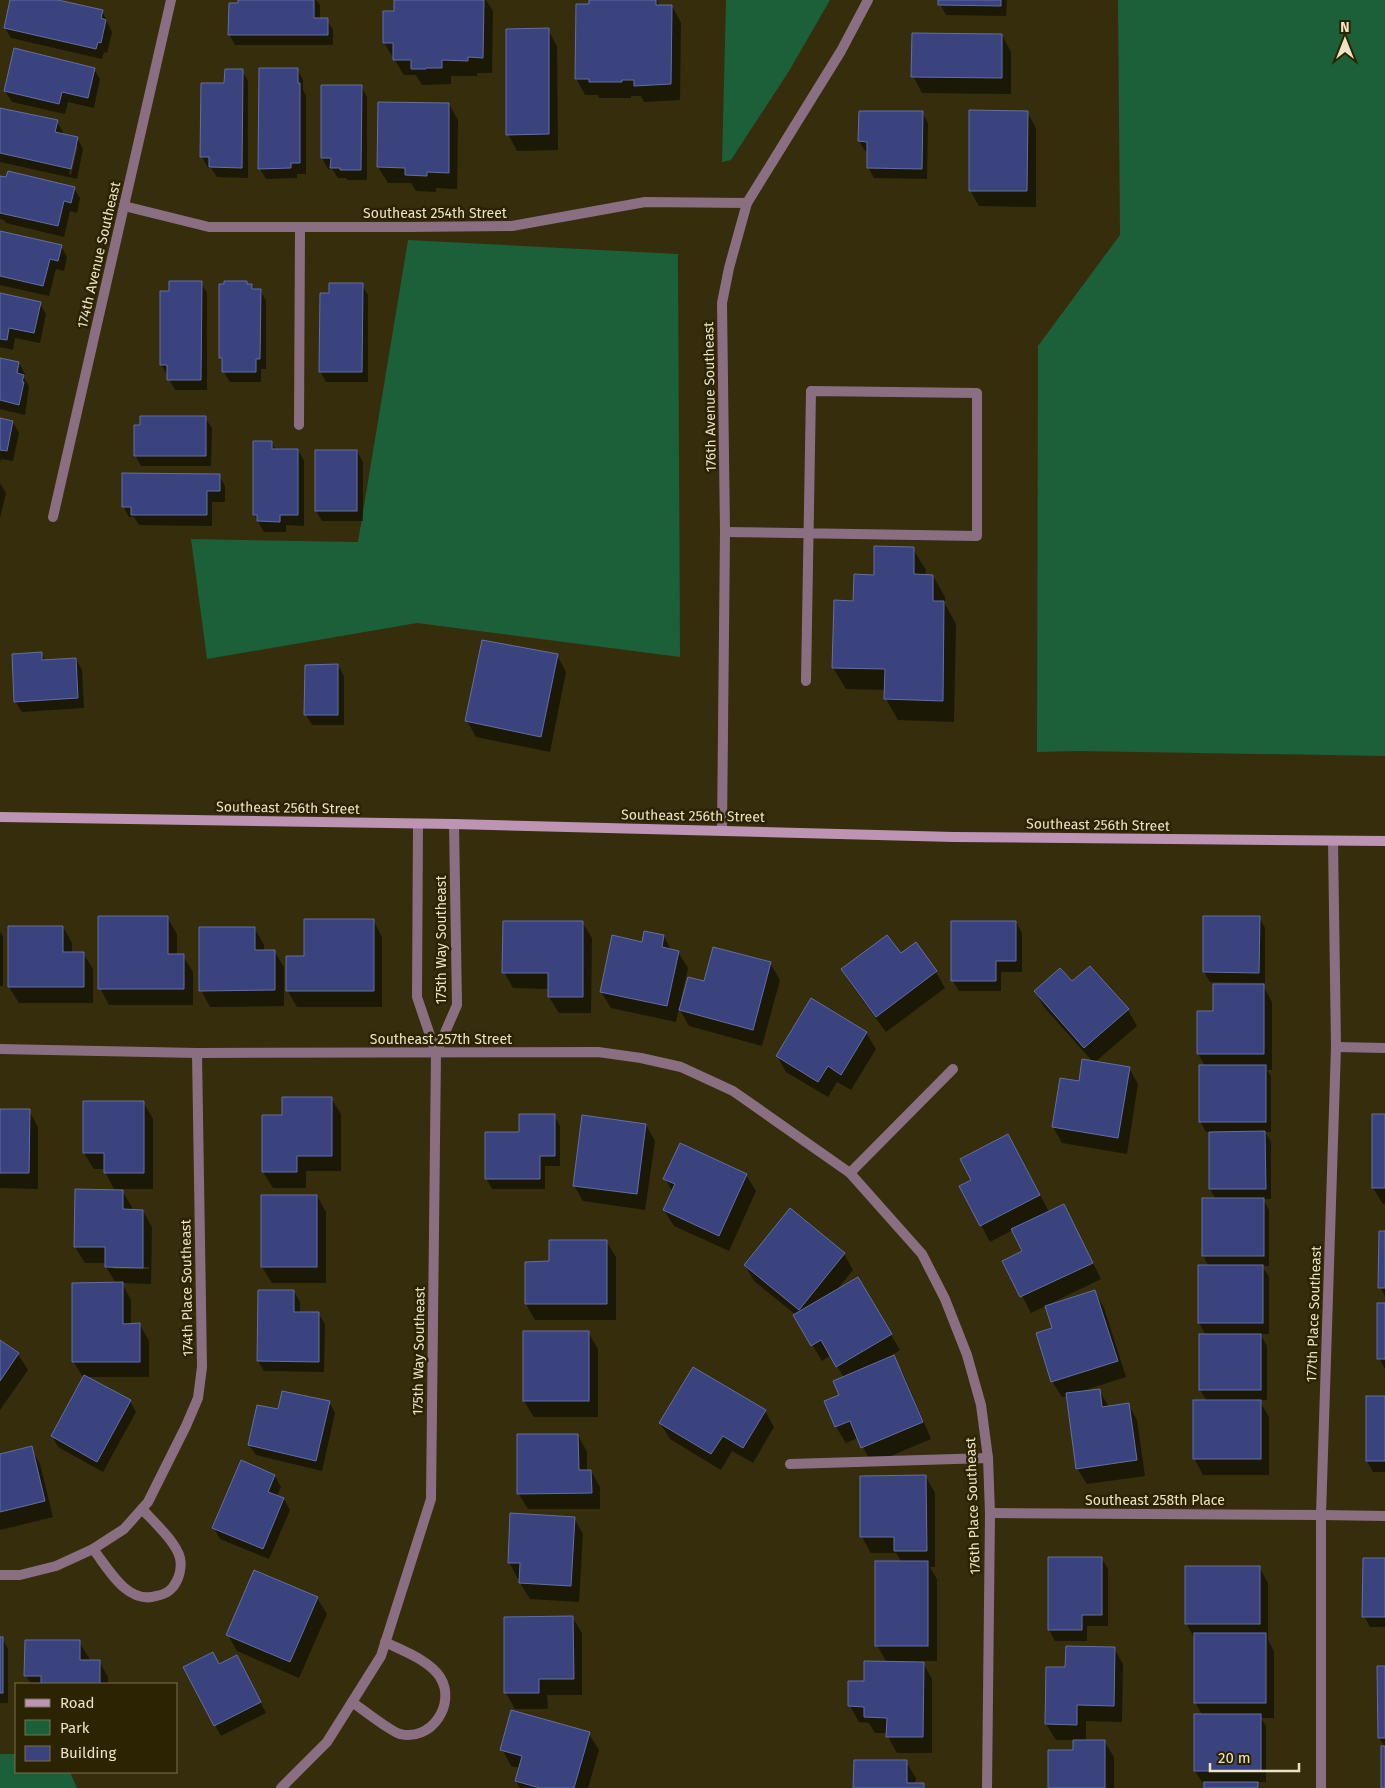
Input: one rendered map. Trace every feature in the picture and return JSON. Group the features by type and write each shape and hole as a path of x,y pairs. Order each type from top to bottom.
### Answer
{"main road":[{"name":"Southeast 256th Street","path":"0,817 454,824 954,837 1385,841"}],"street":[{"name":"174th Avenue Southeast","path":"54,517 171,0"},
{"name":"176th Avenue Southeast","path":"722,830 725,532 722,303 729,268 747,203 841,51 868,0"},
{"name":"Southeast 254th Street","path":"124,206 209,227 512,226 645,202 747,203"},
{"path":"299,425 300,227"},
{"path":"725,532 809,534 977,536 977,393 811,391 809,534 806,681"},
{"name":"175th Way Southeast","path":"281,1788 327,1742 381,1656 431,1500 436,1052 417,997 418,824"},
{"name":"175th Way Southeast","path":"436,1052 457,1005 454,824"},
{"name":"177th Place Southeast","path":"1321,1788 1321,1515 1336,1047 1334,841"},
{"path":"1336,1047 1385,1048"},
{"name":"Southeast 257th Street","path":"0,1049 197,1053 598,1052 641,1058 681,1067 733,1091 850,1173"},
{"name":"174th Place Southeast","path":"0,1575 20,1574 56,1566 93,1548 124,1529 148,1502 198,1398 202,1368 197,1053"},
{"path":"850,1173 953,1069"},
{"name":"176th Place Southeast","path":"850,1173 922,1254 945,1299 967,1355 981,1405 988,1458 990,1513 987,1788"},
{"path":"790,1464 988,1458"},
{"path":"93,1548 123,1586 131,1593 141,1597 152,1598 162,1595 172,1588 178,1579 180,1557 175,1548 142,1509"},
{"name":"Southeast 258th Place","path":"990,1513 1385,1516"},
{"path":"352,1702 398,1734 411,1735 424,1732 435,1724 442,1713 445,1702 445,1690 441,1678 433,1669 385,1642"}],"green space":[{"path":"726,0 830,0 789,71 731,160 722,162"},
{"path":"1118,0 1385,0 1385,756 1037,752 1038,346 1120,235"},
{"path":"408,240 678,254 680,657 417,623 207,659 191,539 358,542"},
{"path":"0,1754 15,1754 15,1773 70,1773 77,1788 0,1788"}],"building":[{"path":"10,0 58,0 103,10 101,18 106,20 101,43 98,42 96,49 4,28"},
{"path":"238,0 314,0 314,18 328,18 328,35 228,35 229,3 238,3"},
{"path":"394,0 484,0 483,58 468,57 468,61 442,60 442,68 426,69 411,69 411,60 393,60 393,43 383,43 383,11 394,11"},
{"path":"589,0 656,0 656,5 672,5 671,84 634,86 634,80 589,82 589,79 575,79 576,4 589,4"},
{"path":"938,0 1001,0 1001,6 938,5"},
{"path":"549,28 549,134 506,135 506,29"},
{"path":"912,33 1002,34 1002,78 911,77"},
{"path":"14,48 95,68 88,98 62,92 59,104 4,91"},
{"path":"259,68 298,68 298,83 300,83 300,163 291,163 291,168 258,169"},
{"path":"225,69 243,69 242,168 209,167 209,157 200,157 201,83 224,83"},
{"path":"321,85 362,85 361,170 330,168 331,158 321,158"},
{"path":"378,102 449,103 449,173 427,172 427,176 405,175 405,168 377,167"},
{"path":"0,108 58,120 55,132 78,137 71,169 0,153"},
{"path":"969,110 1028,111 1027,191 969,191"},
{"path":"859,111 923,111 922,169 867,168 867,142 858,141"},
{"path":"8,171 75,187 71,203 64,201 58,226 0,213 0,176 6,177"},
{"path":"0,231 62,245 58,261 50,259 43,286 0,276"},
{"path":"169,281 202,281 201,380 167,380 167,365 160,365 160,291 169,291"},
{"path":"224,281 247,281 247,284 252,284 252,289 261,289 260,359 256,359 256,372 222,372 222,358 219,358 219,284 224,284"},
{"path":"329,283 363,283 362,372 319,372 320,293 329,293"},
{"path":"0,293 41,302 34,333 9,328 7,340 0,339"},
{"path":"0,358 19,362 17,373 24,375 22,382 24,382 19,405 0,400"},
{"path":"140,416 206,416 206,456 134,456 134,425 140,425"},
{"path":"0,418 13,421 7,451 0,450"},
{"path":"253,441 272,441 272,449 298,449 298,515 280,515 280,522 257,521 257,515 253,515"},
{"path":"315,450 357,450 357,511 315,511"},
{"path":"122,473 220,474 220,491 207,491 207,515 131,515 131,507 122,507"},
{"path":"874,546 914,547 914,574 933,575 933,601 944,601 943,701 884,699 885,669 832,668 834,600 853,601 854,574 874,575"},
{"path":"482,640 558,654 541,737 465,721"},
{"path":"42,652 42,660 76,658 78,698 14,702 12,654"},
{"path":"338,664 338,715 304,715 305,665"},
{"path":"98,916 168,916 168,954 184,954 184,989 98,989"},
{"path":"1203,916 1260,916 1259,973 1203,972"},
{"path":"304,919 374,919 374,991 286,991 286,956 304,956"},
{"path":"503,921 583,921 583,997 548,997 548,973 502,973"},
{"path":"951,921 1016,921 1016,961 996,961 996,981 951,981"},
{"path":"8,926 63,926 63,952 84,952 84,987 8,987"},
{"path":"199,927 255,927 255,950 275,950 275,990 199,991"},
{"path":"644,931 664,935 662,947 679,951 667,1006 600,992 612,935 642,942"},
{"path":"887,935 901,953 916,942 937,971 876,1017 841,969"},
{"path":"713,947 771,962 753,1030 679,1010 688,977 704,981"},
{"path":"1090,966 1129,1009 1084,1048 1034,991 1060,968 1072,981"},
{"path":"1213,984 1264,984 1264,1054 1197,1054 1197,1011 1213,1011"},
{"path":"811,998 867,1032 841,1075 828,1066 818,1082 776,1056"},
{"path":"1082,1059 1130,1067 1118,1138 1052,1127 1060,1078 1079,1081"},
{"path":"1199,1065 1266,1065 1266,1122 1199,1122"},
{"path":"282,1097 332,1097 332,1156 297,1156 297,1172 262,1172 262,1115 282,1115"},
{"path":"83,1101 144,1101 144,1173 104,1173 104,1153 83,1153"},
{"path":"0,1109 30,1109 29,1173 0,1173"},
{"path":"519,1114 555,1114 555,1156 540,1156 540,1179 485,1179 485,1132 519,1132"},
{"path":"1372,1114 1385,1114 1385,1188 1372,1188"},
{"path":"582,1115 646,1124 637,1194 573,1186"},
{"path":"1265,1131 1266,1189 1209,1189 1209,1132"},
{"path":"1008,1134 1040,1195 980,1226 959,1186 971,1180 960,1159"},
{"path":"680,1143 747,1174 719,1236 663,1210 675,1184 663,1179"},
{"path":"75,1189 123,1190 123,1209 143,1210 143,1268 105,1267 105,1247 74,1247"},
{"path":"261,1195 317,1195 317,1267 261,1267"},
{"path":"1202,1198 1264,1198 1264,1256 1202,1256"},
{"path":"1064,1204 1093,1263 1020,1297 1002,1261 1022,1251 1011,1229"},
{"path":"790,1208 845,1253 799,1310 744,1265"},
{"path":"1379,1231 1385,1231 1385,1288 1378,1288"},
{"path":"549,1240 607,1240 607,1304 525,1304 525,1262 549,1261"},
{"path":"1198,1265 1263,1265 1263,1323 1198,1323"},
{"path":"858,1277 892,1334 836,1367 821,1340 811,1346 793,1315"},
{"path":"123,1282 123,1324 140,1323 140,1362 72,1362 72,1283"},
{"path":"258,1290 294,1290 294,1312 319,1312 319,1362 257,1361"},
{"path":"1095,1290 1118,1361 1051,1382 1036,1333 1052,1328 1045,1306"},
{"path":"1377,1303 1385,1303 1385,1359 1377,1359"},
{"path":"523,1331 589,1331 589,1401 523,1401"},
{"path":"1199,1334 1261,1334 1261,1390 1199,1390"},
{"path":"0,1340 19,1353 0,1381"},
{"path":"894,1355 923,1422 861,1448 850,1421 835,1427 824,1401 839,1395 833,1381"},
{"path":"693,1367 766,1410 743,1448 723,1436 711,1454 659,1423"},
{"path":"84,1375 131,1400 97,1462 51,1436"},
{"path":"1100,1389 1102,1407 1129,1403 1137,1460 1076,1469 1066,1393"},
{"path":"282,1391 330,1401 316,1461 248,1445 257,1405 278,1409"},
{"path":"1366,1396 1385,1396 1385,1461 1366,1461"},
{"path":"1193,1400 1261,1400 1261,1459 1193,1459"},
{"path":"517,1434 578,1434 579,1470 591,1470 592,1493 517,1494"},
{"path":"32,1446 45,1501 0,1512 0,1454"},
{"path":"241,1460 275,1475 268,1492 284,1498 263,1549 212,1528"},
{"path":"926,1475 927,1551 894,1551 894,1537 860,1537 860,1476"},
{"path":"510,1513 575,1517 571,1586 519,1583 520,1563 508,1563"},
{"path":"1048,1557 1102,1557 1102,1615 1082,1615 1082,1630 1048,1630"},
{"path":"1363,1558 1385,1558 1385,1617 1362,1617"},
{"path":"875,1561 928,1561 928,1646 875,1646"},
{"path":"1185,1566 1260,1566 1260,1624 1185,1624"},
{"path":"254,1570 318,1597 290,1662 226,1635"},
{"path":"573,1616 574,1679 539,1679 539,1693 504,1693 504,1617"},
{"path":"1194,1633 1266,1633 1266,1703 1194,1703"},
{"path":"0,1637 3,1637 3,1693 0,1693"},
{"path":"25,1640 80,1640 80,1660 100,1660 100,1683 41,1683 41,1676 24,1676"},
{"path":"1066,1646 1115,1647 1114,1706 1077,1705 1077,1725 1045,1724 1046,1667 1065,1667"},
{"path":"213,1652 219,1664 237,1655 261,1702 214,1726 183,1667"},
{"path":"864,1661 924,1662 923,1737 886,1737 887,1718 864,1717 864,1707 848,1706 848,1681 864,1681"},
{"path":"1377,1666 1385,1666 1385,1738 1378,1738"},
{"path":"511,1710 590,1732 574,1788 540,1788 515,1781 522,1756 500,1750"},
{"path":"1194,1714 1261,1714 1261,1771 1194,1771"},
{"path":"1073,1740 1105,1740 1105,1788 1048,1788 1048,1750 1073,1750"},
{"path":"1381,1746 1385,1746 1385,1788 1381,1788"},
{"path":"854,1760 907,1760 907,1783 924,1783 924,1788 853,1788"},
{"path":"1204,1782 1258,1782 1258,1788 1204,1788"}]}
